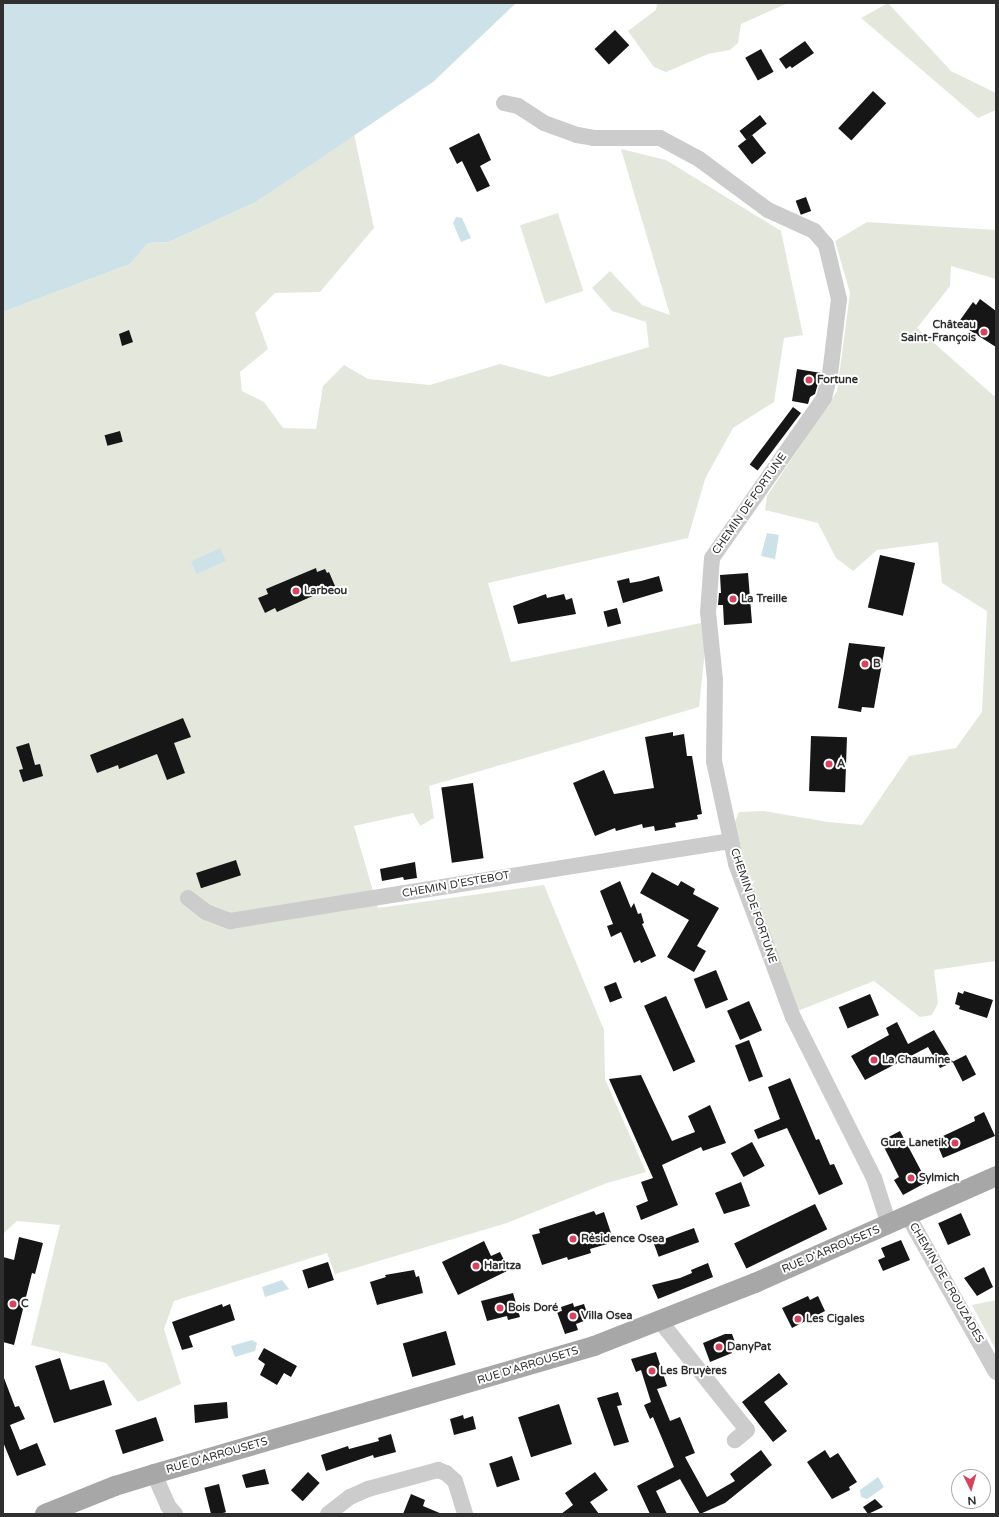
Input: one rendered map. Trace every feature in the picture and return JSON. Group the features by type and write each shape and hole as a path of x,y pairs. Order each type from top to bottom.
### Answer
{"main road":[{"name":"RUE D'ARROUSETS","path":"45,1514 115,1486 535,1365 660,1321 889,1225 996,1176"}],"street":[{"name":"CHEMIN DE FORTUNE","path":"504,103 518,106 544,122 577,135 594,138 660,138 699,159 768,210 814,231 826,245 839,299 824,398 712,558 708,605 715,680 714,761 730,841 738,871 802,1039 874,1178 889,1225"},
{"name":"CHEMIN D'ESTEBOT","path":"188,898 206,912 230,921 730,841"},
{"name":"CHEMIN DE CROUZADES","path":"908,1216 996,1372"},
{"path":"660,1321 748,1430 735,1440"},
{"path":"328,1514 350,1497 368,1490 438,1470 446,1473 455,1481 465,1514"},
{"path":"154,1474 168,1506 175,1514"}],"shaded area":[{"path":"3,3 516,3 433,82 256,202 169,242 148,243 130,264 3,312"},
{"path":"657,3 788,3 741,24 738,43 730,50 708,54 666,72 654,67 628,31 656,10"},
{"path":"888,3 951,71 996,93 996,110 978,118 861,18"},
{"path":"354,134 374,228 320,292 275,293 255,313 268,349 240,372 242,391 264,402 283,428 316,429 323,386 344,365 368,379 430,385 500,364 549,377 649,347 646,322 612,311 592,288 610,271 642,305 670,315 621,149 666,160 781,231 803,335 784,338 774,402 733,428 705,479 688,538 488,583 511,662 701,623 705,650 699,707 429,786 434,818 420,826 413,813 354,826 378,908 544,885 604,1030 605,1079 646,1172 607,1183 507,1223 335,1274 327,1253 174,1301 164,1329 181,1384 138,1402 106,1363 31,1345 60,1225 17,1221 3,1234 3,312 130,264 148,243 169,242 256,202"},
{"path":"558,213 583,291 545,303 520,225"},
{"path":"456,217 462,218 471,238 461,242 453,223"},
{"path":"867,222 996,230 996,279 951,266 950,286 917,328 994,396 996,395 996,961 934,970 938,1003 932,1015 920,1017 874,981 795,1012 731,831 739,812 764,811 828,822 862,825 909,756 956,748 982,712 987,611 942,583 938,542 877,550 853,571 836,558 818,523 765,510 767,496 837,391 850,293 835,241"},
{"path":"767,533 779,535 775,559 761,556"},
{"path":"220,548 226,561 197,574 191,562"},
{"path":"282,1280 289,1289 265,1297 262,1287"},
{"path":"996,1300 996,1350 972,1305"},
{"path":"252,1340 257,1343 255,1351 235,1357 231,1346"},
{"path":"878,1477 884,1487 867,1499 861,1497 860,1490"}],"building":[{"path":"615,30 629,45 609,64 595,49"},
{"path":"805,41 814,53 792,68 790,66 786,69 779,59"},
{"path":"761,49 774,72 758,80 745,58"},
{"path":"873,91 886,103 851,141 838,128"},
{"path":"760,115 767,124 746,140 740,131"},
{"path":"479,133 491,160 480,166 490,186 477,192 462,161 457,164 449,148"},
{"path":"752,135 766,153 752,164 738,146"},
{"path":"806,197 811,211 801,215 796,201"},
{"name":"Château Saint-François","path":"980,299 996,311 996,347 958,323 973,302 976,305"},
{"path":"129,330 133,342 122,346 119,334"},
{"name":"Fortune","path":"797,369 821,373 815,394 810,397 808,404 792,401"},
{"path":"793,407 801,413 758,471 750,465"},
{"path":"120,431 123,442 107,446 105,435"},
{"path":"880,555 915,563 903,616 868,608"},
{"name":"Larbeou","path":"316,568 317,572 325,569 327,573 329,572 335,586 277,612 275,608 265,613 258,598 268,594 266,589"},
{"name":"La Treille","path":"748,573 752,623 724,625 723,605 718,605 719,593 721,593 720,575"},
{"path":"659,576 663,591 623,603 617,581 629,578 630,583"},
{"path":"546,594 547,598 564,594 566,600 572,598 576,614 518,624 513,606"},
{"path":"617,608 621,623 608,627 603,612"},
{"name":"B","path":"849,643 885,647 874,708 862,707 861,712 838,708"},
{"path":"183,718 191,737 174,743 185,773 167,780 157,754 119,769 118,765 97,773 90,755"},
{"path":"673,732 673,736 684,734 687,756 692,756 702,814 697,815 698,819 675,823 676,827 655,831 654,826 643,828 642,824 616,831 615,828 595,836 573,783 604,770 614,794 654,788 645,737"},
{"name":"A","path":"811,736 847,737 845,792 809,791"},
{"path":"29,743 35,765 40,764 43,776 23,782 19,770 23,769 16,747"},
{"path":"473,783 484,858 452,863 441,787"},
{"path":"236,860 241,875 201,888 196,873"},
{"path":"415,862 417,878 404,880 403,877 382,881 380,869"},
{"path":"652,872 678,886 681,881 695,889 693,894 719,908 697,946 706,951 694,972 667,957 689,920 640,893"},
{"path":"620,881 631,908 634,903 638,914 641,913 644,923 642,924 656,956 641,963 640,960 634,963 621,932 611,937 607,926 613,924 600,891"},
{"path":"716,970 728,1000 706,1009 694,979"},
{"path":"616,982 622,998 610,1003 604,987"},
{"path":"964,991 993,1000 987,1018 959,1009 960,1006 955,1004 958,992 963,994"},
{"path":"870,994 879,1015 848,1028 839,1007"},
{"path":"666,996 695,1062 673,1072 644,1006"},
{"path":"749,1001 762,1030 740,1040 727,1011"},
{"path":"897,1022 908,1044 934,1030 953,1062 940,1068 928,1047 865,1080 851,1056 889,1035 886,1028"},
{"path":"749,1040 763,1076 749,1082 735,1045"},
{"path":"966,1055 976,1075 963,1081 953,1062"},
{"path":"641,1075 672,1141 695,1132 688,1116 710,1105 726,1143 703,1151 701,1147 662,1165 678,1205 641,1220 636,1206 648,1201 641,1182 653,1178 609,1079"},
{"path":"790,1078 816,1140 819,1139 830,1165 834,1164 843,1184 819,1195 787,1128 758,1139 754,1130 780,1119 768,1087"},
{"path":"984,1112 995,1136 943,1158 938,1146 945,1143 941,1137 975,1121 974,1117"},
{"path":"900,1131 927,1182 903,1195 894,1180 899,1177 881,1141"},
{"path":"752,1142 765,1166 743,1177 731,1153"},
{"path":"741,1182 750,1206 724,1214 715,1193"},
{"path":"815,1204 827,1229 746,1269 734,1243"},
{"name":"Résidence Osea","path":"594,1211 596,1215 604,1212 614,1242 590,1249 591,1253 568,1260 567,1257 542,1265 532,1235 540,1233 539,1229"},
{"path":"961,1213 971,1235 948,1245 938,1223"},
{"path":"694,1228 699,1242 659,1257 654,1243"},
{"name":"C","path":"19,1237 43,1243 35,1274 32,1273 14,1345 3,1342 3,1257 14,1260"},
{"path":"901,1240 910,1260 883,1271 878,1260 885,1257 881,1248"},
{"name":"Haritza","path":"484,1241 491,1256 500,1252 509,1270 458,1295 442,1262"},
{"path":"328,1262 334,1280 308,1288 302,1270"},
{"path":"708,1263 713,1277 658,1299 652,1285 680,1278 692,1273 691,1270"},
{"path":"984,1267 993,1287 977,1296 964,1278"},
{"path":"414,1270 416,1277 419,1276 423,1293 377,1305 370,1282 386,1277 385,1275"},
{"name":"Bois Doré","path":"513,1293 520,1317 508,1320 507,1316 487,1321 481,1301"},
{"name":"Les Cigales","path":"808,1296 810,1300 818,1296 825,1311 792,1328 782,1308"},
{"name":"Villa Osea","path":"573,1303 574,1307 584,1304 589,1319 576,1324 578,1330 565,1334 557,1312 562,1311 561,1307"},
{"path":"222,1304 223,1307 230,1304 235,1320 189,1336 193,1347 182,1350 172,1322"},
{"path":"446,1331 456,1365 412,1377 403,1343"},
{"name":"DanyPat","path":"725,1334 732,1334 736,1345 730,1348 732,1353 710,1362 703,1343"},
{"path":"264,1348 297,1366 291,1377 284,1373 277,1385 260,1375 265,1364 258,1359"},
{"path":"656,1352 667,1386 657,1389 670,1421 680,1417 695,1453 685,1457 707,1497 735,1481 730,1474 761,1450 772,1465 725,1503 700,1514 680,1479 656,1491 667,1514 650,1514 637,1486 674,1467 653,1417 650,1419 644,1405 651,1402 641,1370 636,1372 631,1359"},
{"path":"60,1358 70,1390 104,1380 112,1405 54,1423 35,1366"},
{"path":"779,1373 788,1384 764,1402 787,1431 773,1442 742,1402"},
{"path":"4,1378 15,1407 19,1406 25,1419 10,1425 20,1450 37,1443 46,1465 17,1476 3,1442"},
{"path":"618,1392 622,1405 617,1406 629,1442 614,1446 597,1398"},
{"path":"227,1402 228,1418 195,1423 194,1405"},
{"path":"559,1404 572,1444 531,1457 518,1417"},
{"path":"463,1415 464,1419 473,1416 476,1429 454,1435 450,1419"},
{"path":"156,1417 164,1441 123,1454 115,1430"},
{"path":"391,1434 396,1452 374,1458 373,1455 326,1471 321,1455 348,1446 349,1449 379,1441 378,1438"},
{"path":"825,1450 830,1458 838,1453 857,1482 849,1487 850,1490 832,1499 807,1462"},
{"path":"512,1456 520,1480 497,1487 489,1463"},
{"path":"265,1469 269,1484 246,1488 242,1475"},
{"path":"308,1472 320,1483 303,1501 291,1490"},
{"path":"595,1472 608,1490 590,1502 599,1514 561,1514 573,1505 565,1493"},
{"path":"219,1484 226,1512 211,1514 204,1488"},
{"path":"411,1494 425,1500 423,1506 442,1514 403,1514"},
{"path":"875,1499 883,1507 868,1514 863,1507"}],"place":[{"name":"Château Saint-François","path":"984,332"},
{"name":"Fortune","path":"809,380"},
{"name":"Larbeou","path":"296,591"},
{"name":"La Treille","path":"733,599"},
{"name":"B","path":"865,664"},
{"name":"A","path":"829,764"},
{"name":"La Chaumine","path":"874,1060"},
{"name":"Gure Lanetik","path":"955,1143"},
{"name":"Sylmich","path":"911,1178"},
{"name":"Résidence Osea","path":"573,1239"},
{"name":"Haritza","path":"476,1266"},
{"name":"C","path":"13,1304"},
{"name":"Bois Doré","path":"500,1308"},
{"name":"Villa Osea","path":"573,1316"},
{"name":"Les Cigales","path":"798,1319"},
{"name":"DanyPat","path":"719,1347"},
{"name":"Les Bruyères","path":"652,1371"}]}
